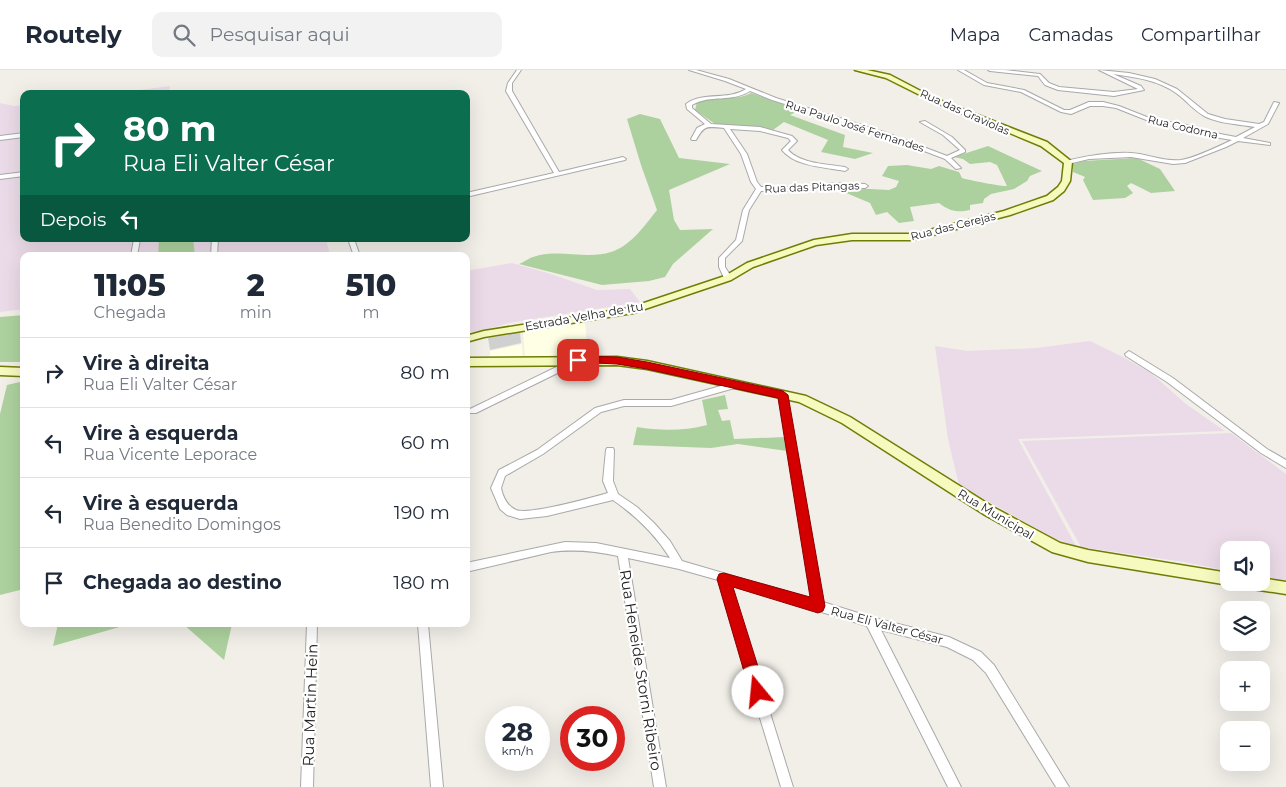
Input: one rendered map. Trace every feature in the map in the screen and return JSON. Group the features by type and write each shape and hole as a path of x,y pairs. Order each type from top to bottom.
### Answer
{"main road":[{"name":"Rua das Graviolas","path":"858,70 888,76 932,98 1044,144 1068,162"},
{"name":"Rua das Cerejas","path":"728,278 750,264 814,243 852,237 914,237 1034,204 1050,198 1061,189 1066,181 1068,162"},
{"name":"Estrada Velha de Itu","path":"470,338 484,334 630,311 728,278"},
{"name":"Rua Municipal","path":"470,362 578,360 632,363 783,395 815,405 846,420 989,511 1051,546 1079,555 1220,578"},
{"path":"0,372 20,372"},
{"path":"1270,586 1286,588"}],"street":[{"path":"519,70 510,83 509,91 557,173"},
{"path":"691,70 750,90"},
{"name":"Rua Codorna","path":"960,70 986,84 1022,91 1063,111 1072,112 1089,104 1103,104 1117,107 1156,122 1268,144"},
{"path":"990,70 1026,72 1040,75 1047,84 1058,88 1074,88 1107,94 1128,94 1141,90 1139,87 1102,70"},
{"path":"1102,70 1141,77 1164,84 1181,94 1198,110 1212,117 1259,126"},
{"path":"707,125 688,108 689,104 701,97 733,96 750,90"},
{"name":"Rua Paulo José Fernandes","path":"750,90 882,133 947,158 958,168"},
{"path":"1068,162 1089,157 1131,155 1179,162 1209,153 1259,126 1269,119 1276,103"},
{"path":"923,122 943,133 959,145 963,151 947,158"},
{"path":"694,139 699,129 707,125 760,129 790,137 794,141 785,150 790,156 845,169"},
{"path":"726,127 744,154 754,182 759,189 746,210 738,241 722,258 722,267 728,278"},
{"path":"0,138 20,136"},
{"path":"470,194 623,159"},
{"path":"0,178 20,175"},
{"name":"Rua das Pitangas","path":"759,189 800,189 834,185 865,186"},
{"path":"1129,354 1170,380 1264,451 1286,464"},
{"path":"473,411 578,360"},
{"path":"614,496 547,512 520,515 510,512 504,506 496,488 502,473 540,452 598,410 624,403 671,403 735,385"},
{"path":"783,395 818,606"},
{"path":"610,450 608,482 614,496 659,533 679,564"},
{"name":"Rua Eli Valter César","path":"470,567 565,546 596,547 679,564 871,622 949,642 972,653 990,669 1063,787"},
{"name":"Rua Heneide Storni Ribeiro","path":"622,552 660,787"},
{"path":"724,579 787,787"},
{"path":"871,622 955,787"},
{"name":"Rua Martin Hein","path":"307,787 312,627"},
{"path":"423,627 437,787"}],"shaded area":[{"path":"170,86 169,90 140,90"},
{"path":"0,103 20,105 20,242 327,242 329,252 20,252 20,310 0,312"},
{"path":"512,263 597,290 630,289 640,302 509,323 470,334 470,270"},
{"path":"585,323 588,356 525,358 523,332"},
{"path":"520,332 521,343 490,350 488,338"},
{"path":"1090,341 1151,373 1186,404 1225,431 1018,439 1076,546 1055,539 959,485 948,439 935,346 968,351 1036,348"},
{"path":"522,344 523,358 490,359 490,351"},
{"path":"1231,433 1286,474 1286,581 1270,578 1270,541 1220,541 1220,569 1081,547 1022,441"}],"green space":[{"path":"751,93 800,110 790,115 845,135 843,147 873,153 855,159 821,152 828,140 784,122 773,130 715,124 695,110 697,102 745,96"},
{"path":"640,114 660,119 679,158 730,164 669,190 674,220 680,230 713,229 673,264 665,277 649,281 602,285 519,264 543,255 592,255 611,252 625,245 648,222 657,210 627,119"},
{"path":"988,146 1042,171 1030,176 1027,181 1014,189 991,194 984,199 983,203 970,205 970,210 953,211 939,203 910,207 914,221 899,223 887,212 876,215 870,203 832,187 889,190 896,187 899,181 882,176 888,166 907,165 931,169 939,166 959,172 962,178 1007,186 997,165 990,162 970,164 963,159 954,157"},
{"path":"1137,158 1160,169 1175,191 1151,193 1131,183 1127,186 1133,193 1125,198 1093,200 1083,180 1085,177 1073,172 1073,164 1083,161"},
{"path":"159,242 193,242 195,252 158,252"},
{"path":"20,315 20,362 0,362 0,317"},
{"path":"20,382 20,590 0,595 0,414 7,385"},
{"path":"725,395 728,409 718,410 722,421 730,420 734,439 785,437 787,451 738,444 711,448 633,445 637,427 672,430 707,425 702,400"},
{"path":"57,627 120,627 53,646"},
{"path":"186,627 231,627 224,660"}],"route":[{"path":"578,360 617,361 647,365 783,395 818,606 724,579 758,692"}]}
